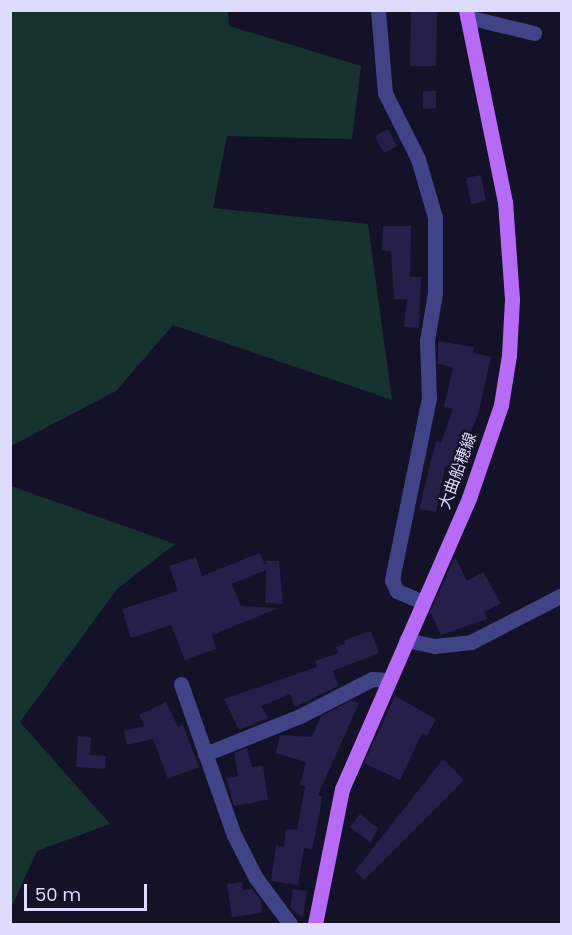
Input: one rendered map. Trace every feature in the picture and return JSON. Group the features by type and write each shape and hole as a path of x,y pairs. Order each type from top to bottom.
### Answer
{"main road":[{"name":"大曲船穂線","path":"315,924 342,789 469,498 501,405 509,355 512,299 505,202 466,14"}],"street":[{"path":"378,10 385,93 418,159 435,217 435,292 427,341 429,398 392,580 397,591 423,602"},
{"path":"466,14 534,33"},
{"path":"406,640 434,646 471,642 561,596"},
{"path":"205,754 300,716 372,678 389,680"},
{"path":"182,684 234,836 256,878 290,924"}],"green space":[{"path":"11,10 228,11 229,26 361,66 352,139 227,136 213,208 368,224 392,400 173,325 116,391 11,446"},
{"path":"11,486 175,544 117,589 20,722 110,824 37,851 11,908"}],"building":[{"path":"411,10 437,10 436,66 410,66"},
{"path":"423,91 436,91 436,108 423,109"},
{"path":"388,129 397,146 384,153 375,136"},
{"path":"481,175 486,201 471,204 466,178"},
{"path":"383,226 411,226 410,277 421,277 419,328 404,327 407,299 394,299 391,251 382,250"},
{"path":"438,341 474,347 473,353 491,357 478,415 454,469 445,467 436,512 419,509 436,441 441,443 453,409 444,407 453,367 438,364"},
{"path":"260,553 266,567 266,561 279,561 283,604 265,603 266,570 232,584 241,606 279,608 212,635 216,649 185,660 171,625 131,638 122,609 178,591 169,566 196,557 202,576"},
{"path":"455,557 467,581 483,572 501,603 484,612 487,619 441,635 430,612"},
{"path":"371,631 379,653 333,671 338,686 295,707 290,694 261,706 268,718 239,730 224,699 317,667 315,661 338,653 336,647 345,644 344,640"},
{"path":"395,696 436,719 427,736 422,733 400,780 364,763"},
{"path":"352,700 359,703 318,795 322,796 312,849 304,848 298,885 271,881 276,845 284,847 286,829 297,830 305,786 300,785 306,762 276,753 280,735 312,737 321,716"},
{"path":"166,702 178,727 183,725 199,767 168,779 153,739 127,745 124,731 145,726 139,715"},
{"path":"78,736 91,737 90,755 106,756 105,769 76,767"},
{"path":"247,748 252,767 263,766 268,800 234,806 226,778 238,776 234,753"},
{"path":"443,759 464,780 364,880 355,871"},
{"path":"360,814 378,828 371,843 350,827"},
{"path":"242,882 243,890 252,889 261,901 262,913 232,917 227,884"},
{"path":"293,889 307,891 303,918 290,908"}]}
